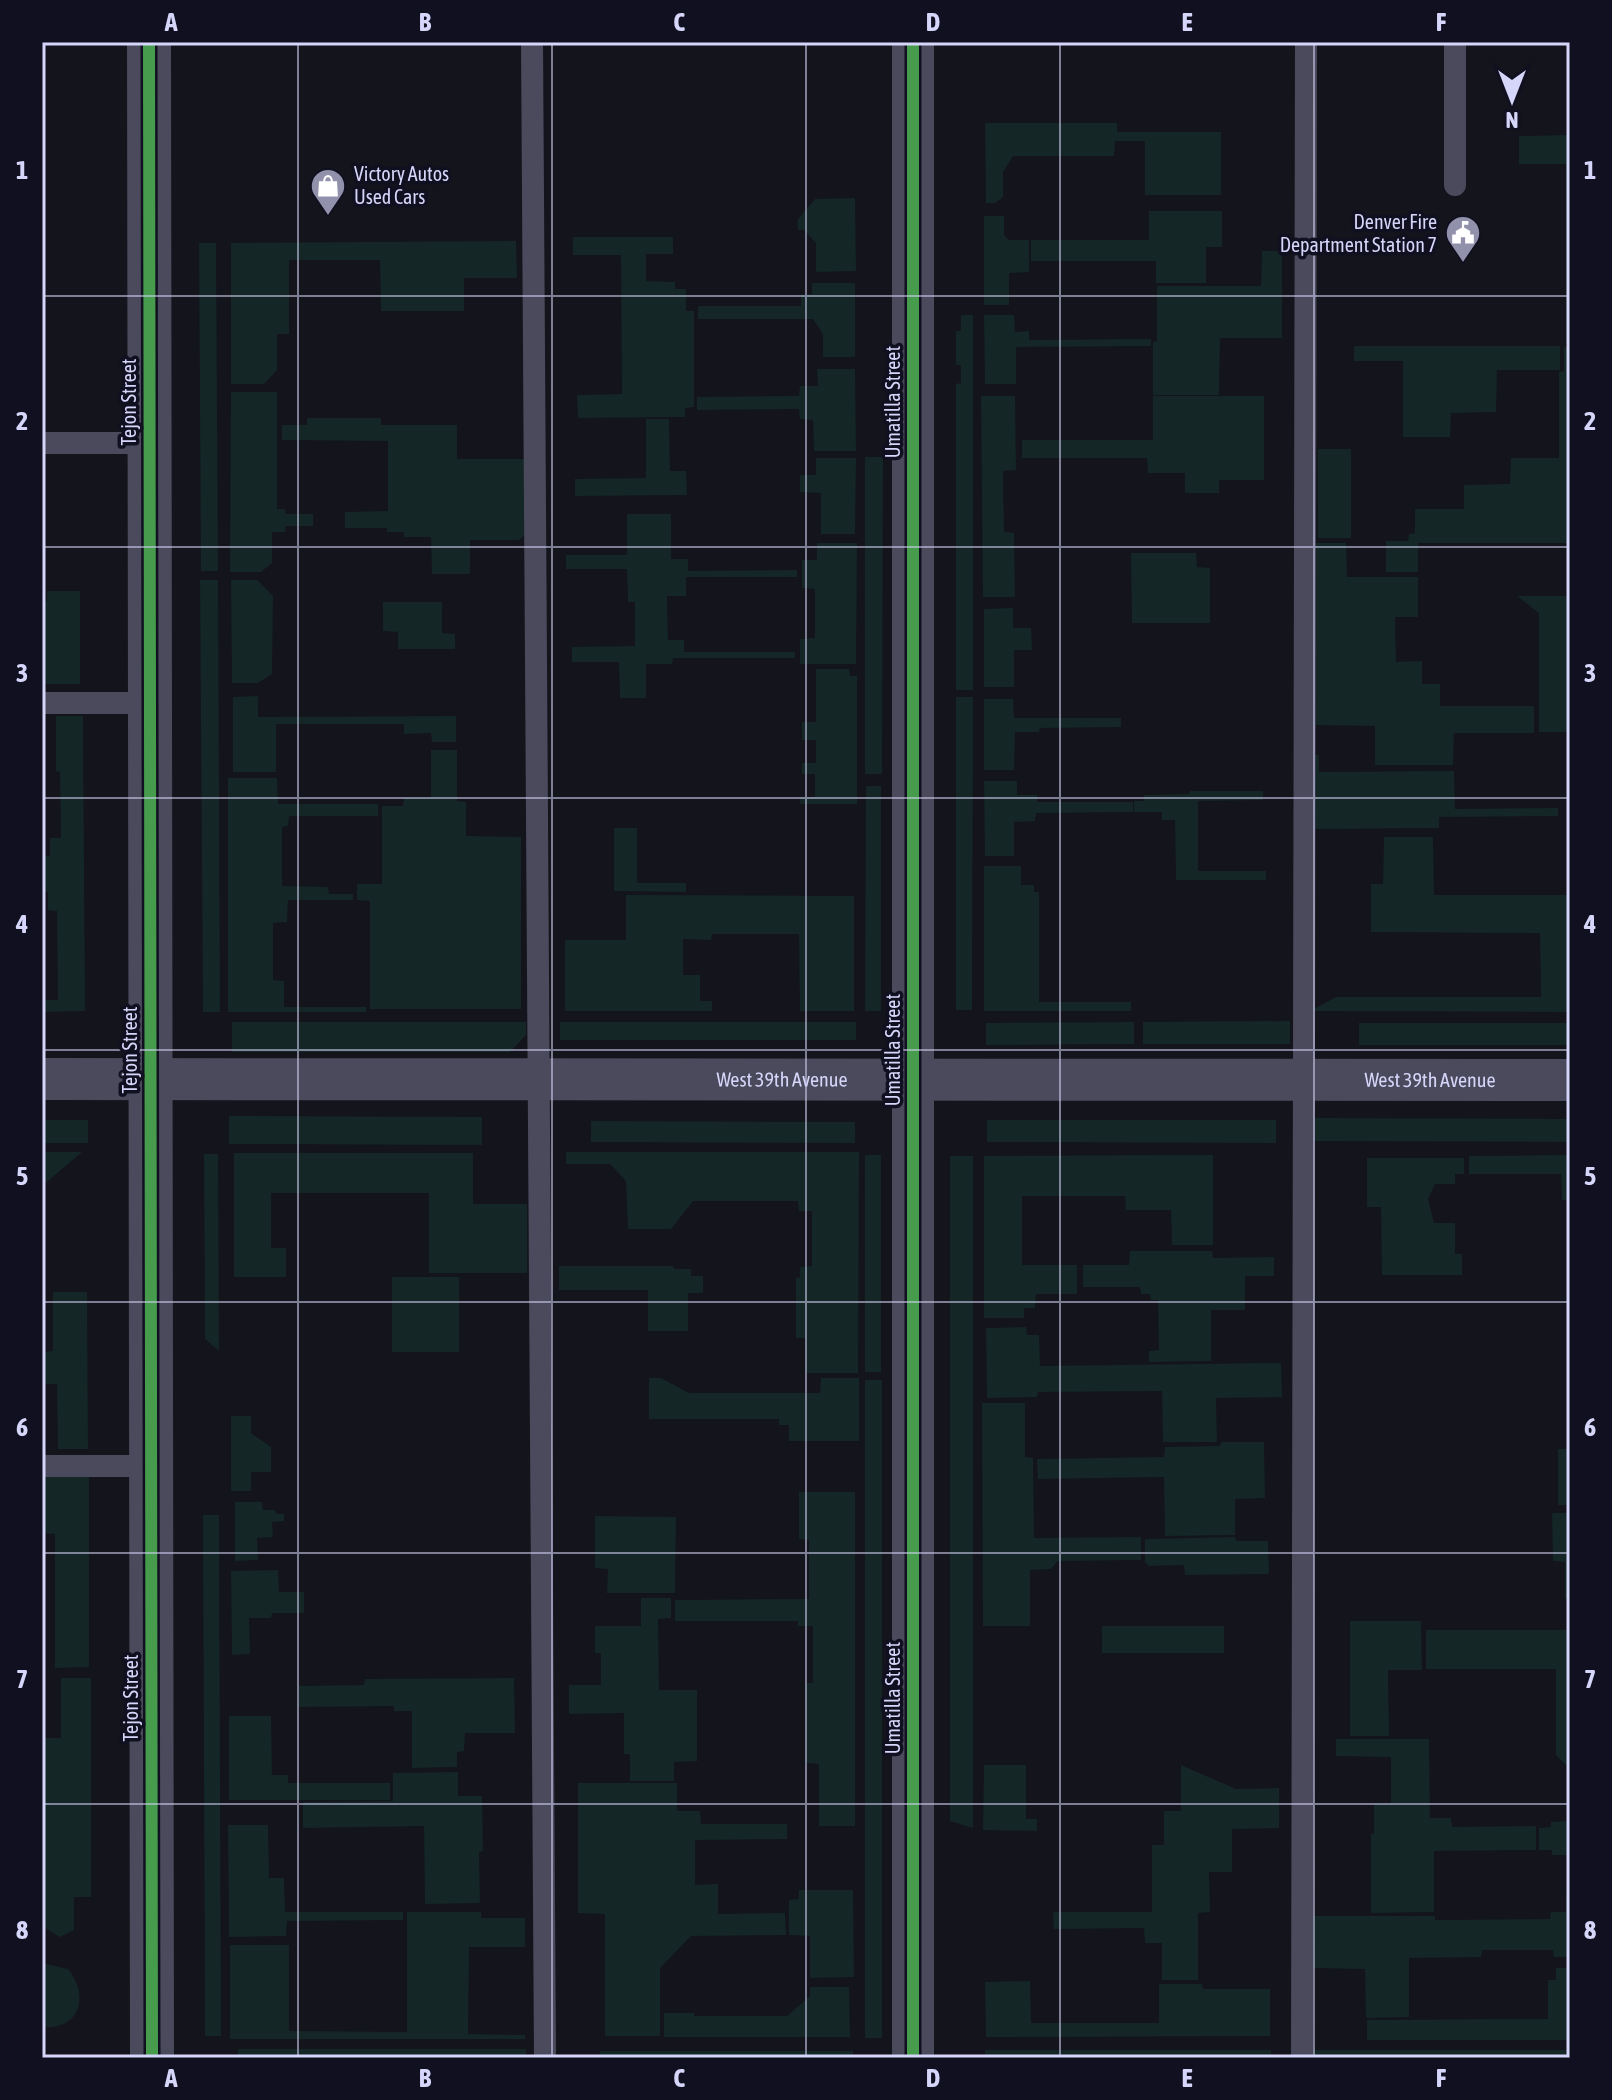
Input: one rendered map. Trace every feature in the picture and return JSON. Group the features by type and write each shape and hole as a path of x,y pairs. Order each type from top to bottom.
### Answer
{"street":[{"name":"Tejon Street","path":"149,42 152,2058"},
{"name":"Umatilla Street","path":"913,42 913,2058"},
{"name":"West 39th Avenue","path":"42,1079 1570,1080"}],"lane":[{"path":"532,42 545,2058"},
{"path":"1302,2058 1306,42"},
{"path":"1455,42 1455,185"},
{"path":"42,443 149,443"},
{"path":"42,703 150,703"},
{"path":"42,1466 150,1466"}],"shaded area":[{"path":"985,123 1117,123 1117,132 1221,132 1221,195 1145,195 1145,141 1115,141 1114,156 1013,156 1003,172 1003,197 995,203 986,203"},
{"path":"1570,135 1570,343 1566,343 1566,164 1519,164 1519,136"},
{"path":"855,198 856,271 816,272 816,243 804,230 798,230 798,219 815,199"},
{"path":"1149,211 1222,211 1222,247 1206,247 1206,283 1156,283 1156,261 1031,261 1031,240 1149,240"},
{"path":"984,216 1004,216 1004,235 1009,240 1029,240 1029,272 1009,273 1009,305 984,305"},
{"path":"573,237 673,237 673,254 646,254 646,281 675,282 675,289 686,289 686,311 694,311 694,407 685,408 685,417 578,418 577,395 622,394 621,255 573,255"},
{"path":"516,241 517,278 464,278 464,311 381,311 380,260 289,260 289,334 277,334 277,370 264,384 231,384 231,243"},
{"path":"199,243 216,243 218,571 201,571"},
{"path":"1262,251 1282,251 1282,338 1220,338 1219,395 1153,395 1157,286 1261,286"},
{"path":"812,283 855,283 855,357 823,357 823,334 813,319 698,319 698,306 801,306 801,295 812,294"},
{"path":"961,315 973,315 973,690 956,690 956,384 961,383 961,365 956,365 956,331 961,331"},
{"path":"984,315 1014,315 1015,332 1029,331 1029,340 1151,339 1151,346 1016,347 1016,384 985,384"},
{"path":"1354,346 1560,346 1560,370 1497,370 1496,412 1451,413 1450,437 1403,437 1403,361 1354,361"},
{"path":"1564,347 1570,347 1570,543 1418,543 1418,572 1386,572 1386,541 1408,541 1409,534 1415,533 1415,509 1464,509 1464,485 1510,484 1511,458 1559,458 1559,372 1564,371"},
{"path":"817,369 855,369 856,451 814,451 813,420 800,419 799,409 697,410 697,397 799,396 800,386 818,386"},
{"path":"231,392 277,392 277,509 285,509 286,514 313,514 313,526 286,526 285,532 272,532 272,563 261,572 230,572"},
{"path":"981,396 1015,396 1016,470 1003,471 1004,532 1014,533 1015,597 983,597"},
{"path":"1153,396 1264,396 1264,480 1219,480 1219,493 1185,493 1185,473 1148,473 1147,458 1022,458 1022,440 1153,440"},
{"path":"307,418 381,418 381,425 457,425 457,459 527,459 527,533 519,540 470,540 470,574 432,574 431,537 404,537 404,532 387,532 387,528 345,528 345,512 388,511 388,441 282,440 282,425 307,425"},
{"path":"646,419 669,419 670,471 686,471 687,495 575,496 575,479 646,478"},
{"path":"1318,449 1351,449 1351,538 1318,538"},
{"path":"865,457 883,457 882,774 865,774"},
{"path":"816,458 856,458 855,534 821,534 821,493 800,492 800,475 816,475"},
{"path":"627,514 671,514 671,559 688,559 688,571 797,570 797,577 686,577 686,596 667,596 668,640 684,640 684,652 795,652 795,658 673,658 672,664 646,664 646,698 620,698 619,662 572,662 572,647 635,646 635,602 628,602 627,569 566,569 566,555 627,555"},
{"path":"817,543 857,543 856,664 800,664 800,639 815,638 815,589 802,588 802,560 817,560"},
{"path":"1312,543 1346,543 1347,577 1418,577 1418,617 1395,617 1396,662 1422,661 1422,684 1440,684 1440,706 1534,706 1534,733 1454,733 1453,765 1375,765 1375,726 1312,725"},
{"path":"1131,553 1196,553 1197,567 1210,568 1210,623 1132,623"},
{"path":"200,580 218,580 220,1012 203,1012"},
{"path":"231,580 257,580 273,596 272,674 258,683 232,683"},
{"path":"47,591 80,591 80,684 44,684 42,602 47,601"},
{"path":"1517,596 1570,596 1570,732 1539,732 1539,613"},
{"path":"383,602 442,602 442,633 455,634 455,649 398,649 398,632 383,631"},
{"path":"1013,608 1013,628 1031,628 1032,650 1014,650 1014,687 984,687 984,609"},
{"path":"816,669 849,669 850,676 857,676 857,804 800,804 800,797 815,797 815,774 802,774 802,763 816,763 816,740 802,740 802,722 816,722"},
{"path":"258,696 258,717 456,716 456,742 432,742 431,733 404,734 404,724 276,724 276,772 233,772 233,697"},
{"path":"956,697 973,697 972,1010 956,1010"},
{"path":"984,699 1013,699 1014,718 1121,718 1121,727 1040,728 1039,732 1015,732 1014,770 984,770"},
{"path":"56,716 83,716 85,1011 42,1012 42,1000 58,1000 57,911 48,910 48,892 42,892 42,856 50,856 50,838 61,838"},
{"path":"431,750 457,750 457,801 466,802 466,836 521,837 521,1009 370,1009 370,901 357,900 357,884 382,884 382,806 403,806 404,798 431,798"},
{"path":"1311,755 1319,755 1319,772 1454,771 1455,809 1558,808 1558,816 1439,817 1439,828 1312,829"},
{"path":"228,778 277,778 278,804 378,804 378,816 289,816 288,826 282,827 282,886 328,887 329,894 353,894 353,900 288,900 287,922 273,923 273,980 284,981 284,1007 366,1007 366,1012 228,1012"},
{"path":"984,781 1017,781 1017,795 1037,795 1037,802 1133,802 1133,812 1036,813 1035,821 1014,822 1014,856 985,856"},
{"path":"866,786 881,786 881,1011 865,1011"},
{"path":"1190,791 1263,791 1263,800 1198,801 1198,871 1266,871 1266,880 1176,880 1175,820 1162,820 1162,812 1134,812 1134,801 1144,801 1144,795 1189,794"},
{"path":"614,828 637,828 637,883 686,883 686,892 614,891"},
{"path":"1384,837 1433,837 1434,895 1570,895 1570,1012 1310,1011 1336,997 1541,997 1540,933 1371,932 1371,884 1383,884"},
{"path":"984,866 1021,866 1021,885 1034,885 1034,892 1039,892 1039,1002 1131,1002 1131,1011 984,1011"},
{"path":"626,895 854,896 854,1011 800,1011 799,934 712,934 711,940 683,939 683,975 700,975 700,1001 712,1001 712,1011 565,1011 565,940 626,940"},
{"path":"1290,1021 1290,1044 1143,1044 1143,1022"},
{"path":"232,1022 526,1022 526,1035 510,1052 232,1052"},
{"path":"560,1022 856,1022 856,1040 560,1040"},
{"path":"1134,1022 1134,1044 986,1045 986,1023"},
{"path":"1359,1023 1570,1023 1570,1045 1359,1045"},
{"path":"229,1116 482,1117 482,1145 229,1144"},
{"path":"1314,1118 1570,1119 1570,1142 1314,1141"},
{"path":"42,1120 88,1120 88,1143 42,1143"},
{"path":"987,1120 1276,1120 1276,1143 987,1142"},
{"path":"591,1121 855,1122 855,1143 591,1142"},
{"path":"42,1152 82,1152 42,1186"},
{"path":"566,1152 859,1152 858,1373 806,1373 806,1338 796,1338 796,1278 800,1277 800,1267 812,1266 812,1211 799,1211 798,1201 693,1201 671,1229 628,1229 626,1181 610,1164 566,1164"},
{"path":"234,1153 473,1153 473,1204 527,1204 527,1273 429,1273 429,1193 271,1193 271,1248 286,1248 286,1277 234,1277"},
{"path":"204,1154 218,1154 219,1351 205,1339"},
{"path":"865,1155 881,1155 881,1372 865,1372"},
{"path":"1213,1155 1213,1245 1172,1245 1171,1210 1126,1210 1125,1196 1022,1196 1022,1265 1077,1265 1077,1294 1036,1294 1035,1308 1024,1308 1024,1318 984,1318 984,1156"},
{"path":"1570,1155 1570,1207 1569,1200 1562,1200 1561,1174 1469,1174 1469,1156"},
{"path":"950,1156 973,1156 973,1828 950,1821"},
{"path":"1367,1158 1464,1158 1464,1174 1455,1174 1455,1184 1435,1184 1428,1199 1434,1223 1455,1223 1455,1254 1462,1254 1462,1275 1382,1275 1381,1207 1367,1207"},
{"path":"1130,1251 1212,1251 1213,1258 1274,1257 1274,1276 1245,1276 1245,1310 1211,1310 1211,1361 1149,1362 1149,1351 1159,1350 1158,1300 1151,1300 1150,1294 1141,1294 1140,1287 1083,1287 1083,1265 1129,1265"},
{"path":"559,1266 673,1266 674,1269 691,1269 691,1276 703,1276 703,1293 688,1293 688,1331 648,1331 648,1290 559,1290"},
{"path":"392,1277 459,1277 459,1352 392,1352"},
{"path":"53,1292 87,1292 88,1449 58,1449 57,1384 42,1384 42,1352 53,1351"},
{"path":"1026,1327 1027,1335 1039,1335 1040,1366 1281,1363 1282,1397 1216,1398 1217,1442 1163,1442 1162,1391 1038,1392 1037,1397 987,1398 986,1328"},
{"path":"649,1378 661,1378 689,1393 820,1393 821,1378 859,1378 859,1441 789,1441 789,1425 779,1425 779,1419 649,1419"},
{"path":"865,1380 882,1380 882,2038 865,2038"},
{"path":"982,1403 1025,1403 1025,1457 1033,1458 1034,1538 1141,1537 1141,1560 1058,1561 1051,1569 1030,1570 1030,1626 983,1626"},
{"path":"231,1416 251,1416 251,1433 271,1447 271,1472 251,1472 251,1491 231,1491"},
{"path":"1221,1442 1264,1442 1265,1498 1235,1499 1235,1535 1165,1536 1164,1477 1038,1479 1037,1459 1164,1457 1165,1447 1220,1446"},
{"path":"1558,1449 1570,1449 1570,1505 1558,1505"},
{"path":"42,1476 89,1476 89,1667 55,1668 55,1534 42,1533"},
{"path":"799,1492 855,1492 855,1826 819,1826 819,1764 806,1763 806,1683 813,1683 813,1626 798,1626 798,1621 675,1621 675,1600 809,1599 809,1540 799,1539"},
{"path":"235,1502 262,1502 263,1510 284,1514 284,1521 272,1522 273,1537 257,1538 258,1560 235,1561"},
{"path":"1552,1513 1570,1513 1570,1599 1565,1599 1565,1562 1553,1561"},
{"path":"203,1515 219,1515 221,2036 205,2036"},
{"path":"595,1516 676,1517 675,1593 607,1593 608,1569 595,1568"},
{"path":"1235,1537 1236,1541 1268,1541 1269,1574 1185,1575 1184,1565 1149,1566 1145,1562 1145,1539"},
{"path":"278,1570 279,1592 304,1592 304,1613 272,1613 271,1618 249,1618 250,1654 232,1655 231,1571"},
{"path":"641,1598 671,1598 671,1618 658,1619 659,1690 697,1690 697,1761 674,1762 674,1781 630,1781 630,1754 624,1754 624,1713 569,1714 569,1685 601,1685 601,1653 595,1653 595,1626 641,1626"},
{"path":"1568,1612 1570,1769 1556,1755 1556,1669 1426,1669 1426,1630 1567,1630"},
{"path":"1350,1621 1421,1621 1422,1670 1388,1670 1389,1736 1350,1736"},
{"path":"1102,1626 1224,1626 1224,1653 1102,1653"},
{"path":"61,1678 91,1678 91,1897 74,1897 74,1930 60,1937 42,1926 42,1738 61,1738"},
{"path":"514,1678 515,1733 465,1733 464,1751 457,1752 457,1767 412,1768 412,1711 394,1711 394,1706 299,1707 299,1686 364,1685 365,1679"},
{"path":"229,1716 271,1716 272,1775 288,1775 288,1783 390,1783 390,1800 229,1800"},
{"path":"1336,1739 1429,1739 1430,1818 1451,1818 1452,1827 1536,1826 1536,1850 1434,1851 1434,1912 1371,1913 1374,1804 1391,1803 1391,1757 1336,1756"},
{"path":"984,1765 1026,1765 1026,1819 1037,1819 1037,1831 983,1830"},
{"path":"1181,1765 1236,1789 1279,1788 1279,1828 1232,1829 1232,1872 1209,1872 1210,1912 1198,1913 1198,1980 1162,1980 1162,1943 1145,1943 1144,1928 1054,1929 1053,1912 1152,1912 1152,1845 1164,1845 1164,1811 1181,1811"},
{"path":"458,1772 458,1796 482,1796 480,1903 425,1904 424,1826 303,1828 303,1802 393,1801 393,1773"},
{"path":"578,1783 677,1783 677,1811 700,1811 701,1824 787,1824 787,1839 695,1840 695,1885 718,1884 718,1914 785,1913 786,1935 691,1936 660,1968 660,2036 605,2036 605,1914 578,1913"},
{"path":"1567,1800 1570,1800 1570,1889 1567,1889 1567,1855 1552,1855 1552,1850 1539,1850 1539,1828 1551,1827 1551,1822 1567,1821"},
{"path":"228,1825 268,1825 269,1878 284,1878 285,1912 403,1912 403,1920 287,1921 286,1936 229,1937"},
{"path":"799,1890 853,1890 854,1977 810,1978 810,1936 789,1935 789,1900 799,1899"},
{"path":"1566,1895 1570,1895 1570,1957 1554,1957 1553,1950 1482,1950 1481,1957 1409,1958 1409,2017 1366,2018 1365,1969 1313,1968 1313,1916 1435,1916 1435,1920 1550,1919 1551,1912 1566,1912"},
{"path":"407,1912 481,1912 481,1918 525,1918 525,1947 469,1947 468,2034 525,2035 525,2039 230,2039 230,1945 289,1945 289,2031 407,2032"},
{"path":"42,1963 68,1969 79,1990 78,2009 73,2017 55,2026 42,2027"},
{"path":"1556,1968 1570,1968 1570,2040 1367,2040 1367,2020 1548,2019 1548,1980 1556,1980"},
{"path":"1030,1981 1031,2023 1159,2023 1159,1984 1202,1984 1203,1989 1270,1989 1270,2036 986,2037 985,1982"},
{"path":"810,1987 849,1987 850,2037 664,2037 664,2013 787,2016 810,1996"},
{"path":"238,2049 526,2049 526,2058 238,2058"},
{"path":"985,2050 1271,2050 1271,2058 985,2058"},
{"path":"1311,2050 1570,2050 1570,2058 1311,2058"},
{"path":"600,2051 853,2051 853,2058 600,2058"}],"cycle path":[{"path":"149,42 152,2058"},
{"path":"913,42 913,2058"}],"place":[{"name":"Victory Autos Used Cars","path":"328,217"},
{"name":"Denver Fire Department Station 7","path":"1463,264"}]}
